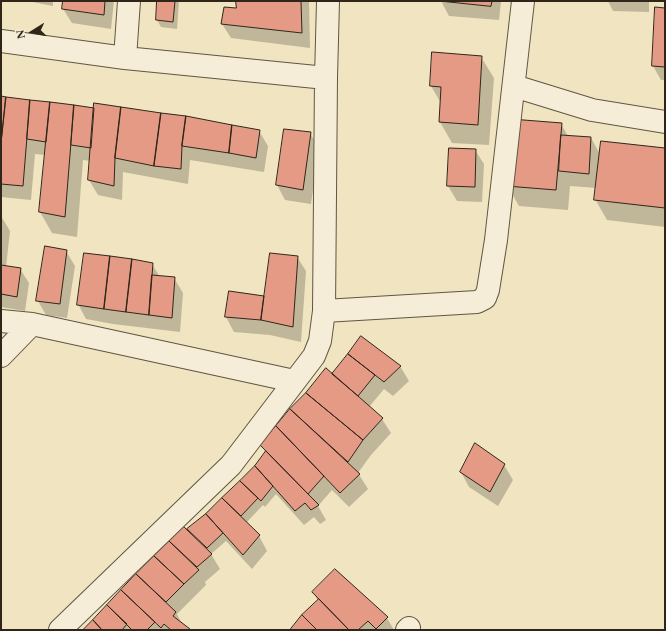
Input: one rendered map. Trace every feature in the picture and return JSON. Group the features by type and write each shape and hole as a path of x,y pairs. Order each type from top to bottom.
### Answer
{"street":[{"path":"125,58 129,1"},
{"path":"60,630 231,465 314,356 320,341 324,311 328,1"},
{"path":"324,311 477,302 485,298 488,290 496,240 514,86 522,1"},
{"path":"1,41 125,58 326,78"},
{"path":"514,86 592,110 665,122"},
{"path":"1,320 32,324 294,381"},
{"path":"1,356 32,324"}],"building":[{"path":"63,1 105,1 104,15 62,9"},
{"path":"157,1 175,1 173,22 156,20"},
{"path":"236,1 301,1 302,33 221,24 224,7 236,8"},
{"path":"440,1 492,1 491,6"},
{"path":"655,7 665,8 665,67 652,66"},
{"path":"432,52 482,56 478,125 439,122 441,87 430,86"},
{"path":"1,96 6,97 1,143"},
{"path":"6,97 30,100 23,186 1,184 1,143"},
{"path":"30,100 50,102 46,142 27,139"},
{"path":"50,102 74,105 65,217 39,212"},
{"path":"94,103 121,107 115,158 114,186 88,180"},
{"path":"74,105 94,108 91,148 71,145"},
{"path":"121,107 161,113 154,166 115,158"},
{"path":"161,113 186,116 181,169 154,166"},
{"path":"186,116 232,125 229,153 182,146"},
{"path":"511,119 562,123 556,190 506,186"},
{"path":"232,125 260,130 256,158 229,153"},
{"path":"284,129 311,132 303,190 276,185"},
{"path":"561,135 591,137 589,174 559,171"},
{"path":"601,141 665,148 665,208 594,200"},
{"path":"449,148 476,149 475,187 447,186"},
{"path":"45,246 67,250 60,304 36,301"},
{"path":"84,253 110,256 104,309 77,305"},
{"path":"270,253 298,256 293,327 261,320"},
{"path":"110,256 132,259 126,312 104,309"},
{"path":"132,259 153,263 149,315 126,312"},
{"path":"1,265 21,268 17,297 1,294"},
{"path":"152,275 175,277 172,318 149,315"},
{"path":"229,291 264,296 261,320 225,317"},
{"path":"361,336 401,366 384,382 348,354"},
{"path":"348,354 375,375 358,396 332,374"},
{"path":"326,368 383,418 363,440 306,393"},
{"path":"306,393 363,440 348,462 290,409"},
{"path":"290,409 360,474 340,493 276,426"},
{"path":"276,426 324,476 308,494 260,445"},
{"path":"475,443 505,464 490,492 460,472"},
{"path":"266,451 319,505 311,510 305,503 295,511 255,466"},
{"path":"255,466 273,486 261,501 240,481"},
{"path":"240,481 258,498 241,516 222,498"},
{"path":"222,498 260,535 243,555 206,514"},
{"path":"206,514 223,533 207,548 187,529"},
{"path":"183,526 212,554 197,567 169,541"},
{"path":"169,541 199,570 184,584 154,556"},
{"path":"154,556 184,584 166,602 136,574"},
{"path":"335,569 388,617 376,629 368,621 358,630 349,630 312,592"},
{"path":"136,574 176,612 173,616 190,630 171,630 164,624 161,628 121,590"},
{"path":"121,590 155,622 147,630 132,630 107,605"},
{"path":"319,599 349,630 317,630 302,615"},
{"path":"107,605 127,624 122,630 102,630 93,620"},
{"path":"302,615 317,630 290,630"},
{"path":"93,620 102,630 83,630"}]}
